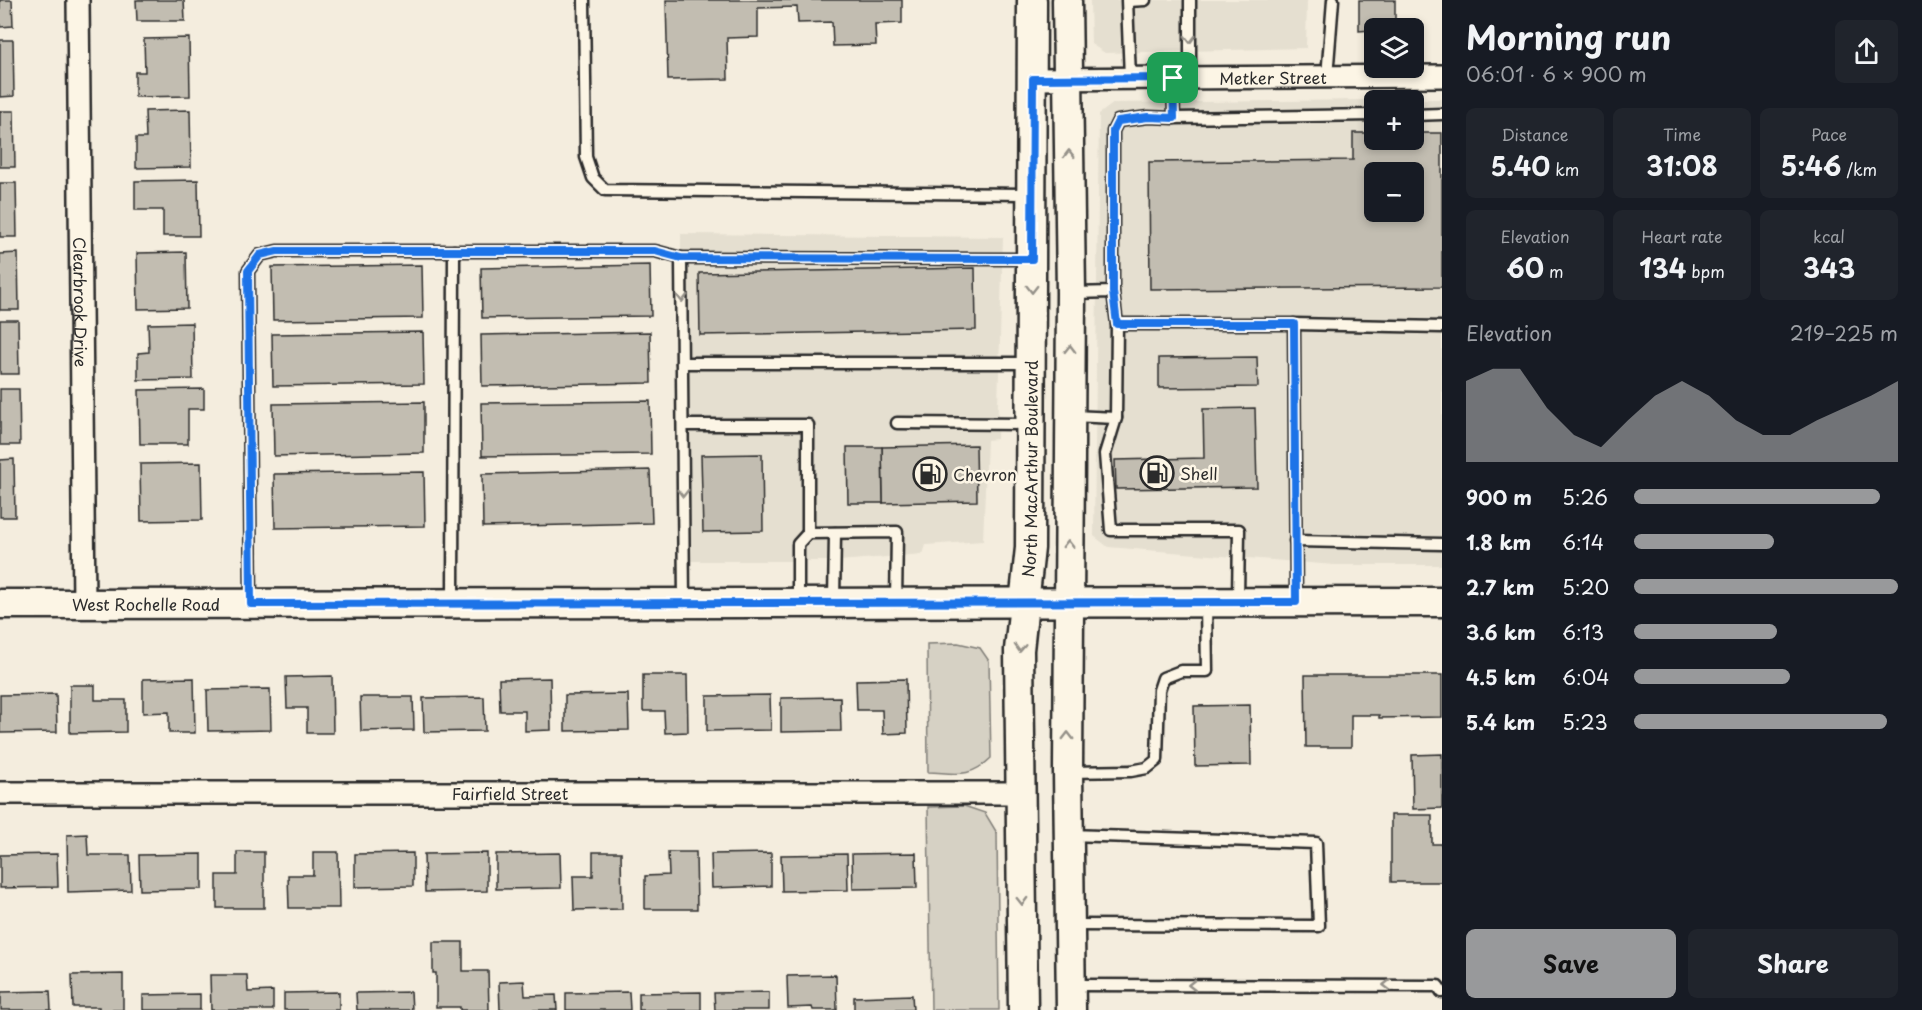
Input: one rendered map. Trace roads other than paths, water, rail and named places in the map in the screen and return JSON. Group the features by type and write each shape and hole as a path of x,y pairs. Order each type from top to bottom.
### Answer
{"main road":[{"name":"North MacArthur Boulevard","path":"1023,1010 1019,650 1030,548 1032,0"},
{"path":"1066,0 1071,293 1068,602 1071,998"},
{"path":"1033,139 1047,192 1053,260 1058,281 1063,289 1071,293"},
{"name":"West Rochelle Road","path":"0,604 1442,602"}],"street":[{"name":"Clearbrook Drive","path":"78,0 84,604"},
{"name":"Metker Street","path":"1033,79 1442,76"},
{"name":"Fairfield Street","path":"0,793 1021,793"}],"lane":[{"path":"584,0 585,157 593,178 605,190 1033,194"},
{"path":"1130,78 1128,0 1145,0"},
{"path":"1174,118 1182,78 1190,0"},
{"path":"1327,76 1333,0"},
{"path":"1424,115 1442,114"},
{"path":"1238,602 1239,530 1111,530 1105,454 1116,418 1117,324 1113,292 1113,131 1118,121 1148,117 1364,115"},
{"path":"251,604 248,271 260,255 277,251 655,251 681,258 1032,259"},
{"path":"453,604 454,251"},
{"path":"681,258 684,604"},
{"path":"1071,293 1113,292"},
{"path":"1117,324 1442,327"},
{"path":"1294,324 1296,602"},
{"path":"682,363 1031,363"},
{"path":"1069,416 1116,418"},
{"path":"897,423 1031,424"},
{"path":"683,425 808,425 808,533 798,544 798,604"},
{"path":"808,533 897,532 896,603"},
{"path":"834,603 835,533"},
{"path":"1295,541 1442,544"},
{"path":"1068,772 1131,771 1147,768 1157,760 1159,690 1163,678 1181,671 1207,671 1206,602"},
{"path":"1068,835 1316,843 1319,926 1070,925"},
{"path":"1071,998 1438,986 1442,992"}],"place":[{"name":"Shell","path":"1157,473"},
{"name":"Chevron","path":"930,474"}]}
